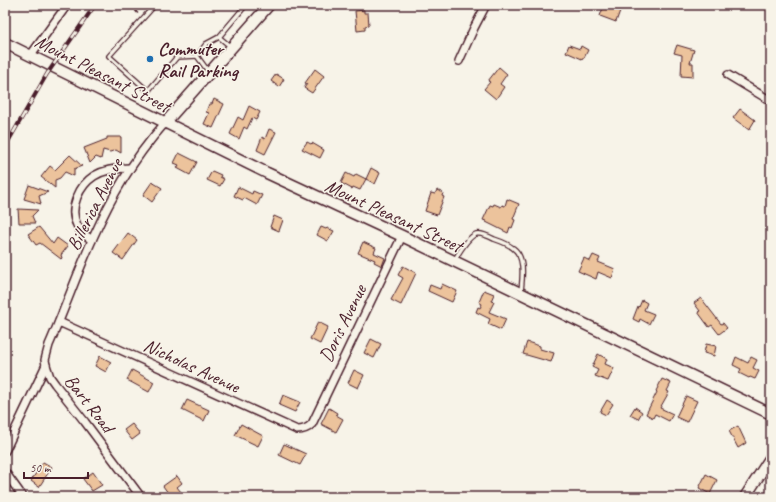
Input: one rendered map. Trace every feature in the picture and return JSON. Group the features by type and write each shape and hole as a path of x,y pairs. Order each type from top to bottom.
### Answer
{"main road":[{"name":"Billerica Avenue","path":"165,123 269,5"},
{"name":"Mount Pleasant Street","path":"5,43 266,173 402,236 453,262 771,414"},
{"path":"745,497 771,457"}],"street":[{"path":"30,56 67,5"},
{"path":"459,61 486,5"},
{"path":"728,75 771,101"},
{"name":"Billerica Avenue","path":"5,451 46,365 45,360 48,349 92,240 109,205 130,168 148,142 165,123"},
{"path":"92,240 84,235 76,224 73,209 80,189 94,176 114,168 130,168"},
{"name":"Doris Avenue","path":"312,424 402,236"},
{"name":"Nicholas Avenue","path":"59,322 297,430 306,429 312,424"},
{"name":"Bart Road","path":"46,365 50,377 55,384 141,497"},
{"path":"5,472 23,497"}],"lane":[{"path":"155,5 109,56 148,91 177,57 197,56"},
{"path":"197,56 206,44 219,37 246,5"},
{"path":"219,37 232,48"},
{"path":"197,56 210,73"},
{"path":"453,262 468,241 476,234 482,234 498,240 514,248 520,259 522,276 521,294"}],"path":[{"path":"131,5 142,19"}],"building":[{"path":"604,5 622,5 616,22 600,16"},
{"path":"364,10 364,13 368,13 369,25 365,26 365,30 357,31 355,11"},
{"path":"569,45 580,49 581,46 588,50 584,58 582,59 566,52"},
{"path":"677,45 694,50 690,63 693,63 693,77 681,76 682,55 674,53"},
{"path":"499,67 507,74 500,84 504,87 496,99 484,89 490,82 488,81"},
{"path":"315,69 324,76 312,93 304,88 307,84 305,83"},
{"path":"276,74 284,79 279,87 271,81"},
{"path":"214,99 224,104 213,128 204,124 209,113 206,112 209,104 212,104"},
{"path":"249,106 260,112 256,120 252,118 247,129 244,127 239,139 230,134 238,117 243,120"},
{"path":"740,109 755,120 749,130 733,118"},
{"path":"269,129 276,132 265,154 257,150 262,137 265,139"},
{"path":"107,137 121,137 121,153 116,150 110,152 103,150 101,159 96,157 90,163 84,148 107,139"},
{"path":"307,142 312,143 324,150 320,158 302,149"},
{"path":"179,153 197,162 190,175 177,168 179,165 174,163"},
{"path":"70,155 82,166 74,169 74,176 65,172 60,178 55,180 55,188 41,177 50,166 55,170"},
{"path":"371,168 380,173 375,184 366,179"},
{"path":"212,171 221,175 220,177 224,179 220,186 207,180"},
{"path":"346,173 354,177 356,174 366,179 360,190 353,187 352,189 341,183"},
{"path":"152,182 162,188 152,202 143,195"},
{"path":"29,185 48,192 39,196 41,204 24,199"},
{"path":"238,187 252,194 253,191 262,195 257,205 244,198 243,200 234,196"},
{"path":"437,190 443,193 442,196 444,197 437,215 425,211 431,193 435,194"},
{"path":"507,199 519,204 513,219 515,220 512,228 510,227 508,233 483,220 490,205 493,206 494,204 501,207 502,205 505,206"},
{"path":"18,209 38,210 32,216 35,223 19,223"},
{"path":"274,216 283,220 279,231 270,227"},
{"path":"39,227 53,244 57,238 68,246 61,255 61,259 40,243 36,245 28,234"},
{"path":"321,227 334,231 328,241 317,235"},
{"path":"128,233 137,240 123,260 113,253"},
{"path":"363,242 376,248 374,253 385,258 382,266 374,262 375,260 358,253"},
{"path":"593,255 600,258 598,262 615,269 612,278 598,272 596,279 578,271 584,258 590,261"},
{"path":"403,266 416,273 401,305 391,300 403,278 398,275"},
{"path":"442,284 457,291 452,302 428,291 430,285 440,289"},
{"path":"484,290 494,294 491,301 494,302 489,312 506,319 501,330 488,324 490,319 476,312 478,307 480,308 482,304 479,302"},
{"path":"701,298 721,324 723,323 727,328 719,334 712,325 709,327 698,312 700,311 694,303"},
{"path":"642,300 647,303 644,310 654,314 649,324 640,319 639,322 633,319"},
{"path":"318,322 328,327 320,344 310,339"},
{"path":"371,339 381,344 374,358 364,353"},
{"path":"527,342 540,346 540,349 554,353 551,362 523,354"},
{"path":"706,344 716,346 714,356 704,353"},
{"path":"598,354 607,359 605,364 614,368 608,381 595,376 598,370 592,367"},
{"path":"100,356 111,362 106,372 95,366"},
{"path":"736,357 748,363 751,357 757,360 753,368 759,371 755,379 739,373 741,369 733,365"},
{"path":"132,370 154,382 149,392 127,380"},
{"path":"354,370 364,375 358,388 348,383"},
{"path":"662,379 671,383 667,391 669,392 660,408 673,414 669,421 655,414 653,418 646,414"},
{"path":"283,395 300,402 295,412 279,405"},
{"path":"686,396 697,401 687,422 676,417"},
{"path":"187,400 209,410 204,421 182,410"},
{"path":"607,400 613,404 606,415 600,412"},
{"path":"635,407 642,412 638,419 630,415"},
{"path":"329,408 343,419 336,432 321,424"},
{"path":"132,424 140,434 132,440 124,430"},
{"path":"241,424 263,436 258,446 235,435"},
{"path":"738,426 746,443 738,448 729,431"},
{"path":"284,444 306,454 300,465 279,455"},
{"path":"43,462 52,467 39,487 31,481"},
{"path":"93,472 102,485 92,491 83,479"},
{"path":"706,474 717,480 710,494 699,488"},
{"path":"177,476 182,483 177,487 185,497 171,497 163,486"}],"railway":[{"path":"5,147 47,74 95,5"}],"place":[{"name":"Commuter Rail Parking","path":"150,59"}]}
